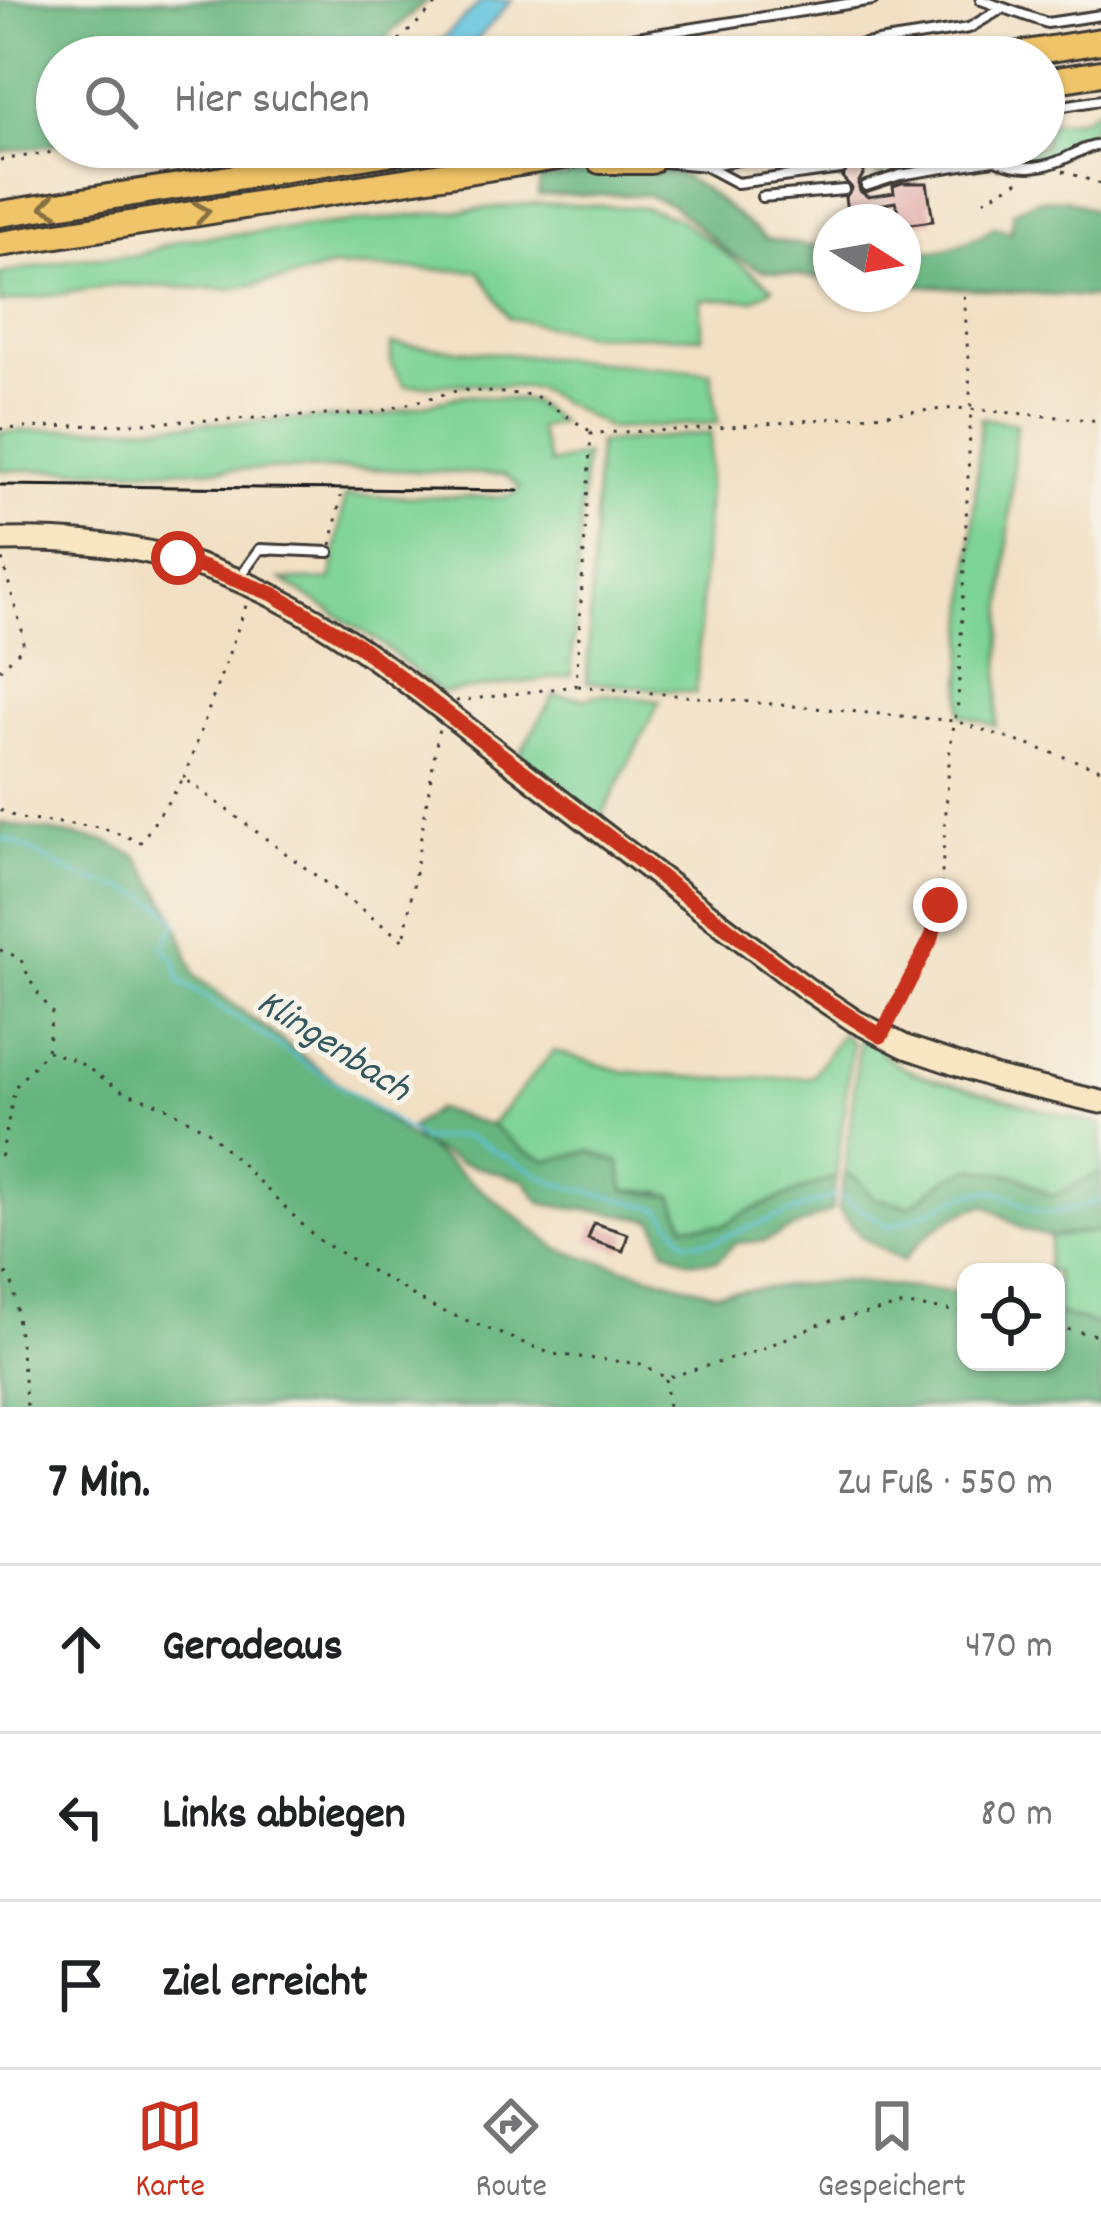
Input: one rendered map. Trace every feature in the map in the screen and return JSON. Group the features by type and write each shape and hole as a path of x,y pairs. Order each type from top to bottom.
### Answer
{"highway":[{"path":"1065,47 1101,41"},
{"path":"1065,79 1101,74"},
{"path":"0,214 298,168"},
{"path":"0,244 487,168"}],"main road":[{"path":"0,540 84,541 135,548 247,582 319,619 807,989 881,1036 974,1071 1101,1102"}],"lane":[{"path":"643,36 873,0"},
{"path":"981,0 1047,22 1101,15"},
{"path":"917,36 969,28 1001,9"},
{"path":"1065,106 1101,100"},
{"path":"1065,157 1078,148 1101,145"},
{"path":"710,168 736,183 841,169"},
{"path":"866,186 944,168"},
{"path":"761,197 844,190"},
{"path":"247,582 260,549 329,552"}],"path":[{"path":"404,36 441,0"},
{"path":"0,160 36,155"},
{"path":"1049,171 1065,171 1101,184"},
{"path":"984,200 1037,174"},
{"path":"881,1036 937,921 955,721 971,408 964,291"},
{"path":"0,430 374,413 460,390 534,395 591,433 971,408 1101,421"},
{"path":"576,686 591,433"},
{"path":"329,552 341,496"},
{"path":"0,552 23,647 0,670"},
{"path":"0,811 20,819 100,827 141,842 184,778 247,582"},
{"path":"184,778 404,941 439,706 576,686 955,721 1101,769"},
{"path":"0,950 20,958 52,1012 47,1051 15,1087 0,1163"},
{"path":"47,1051 77,1060 122,1091 166,1107 208,1131 317,1239 435,1308 552,1354 642,1364 666,1378 754,1352 825,1322 905,1305 957,1311"},
{"path":"0,1263 14,1288 27,1407"},
{"path":"1065,1329 1101,1336"},
{"path":"666,1378 668,1407"}],"green space":[{"path":"0,0 428,0 387,36 36,36 36,147 0,152"},
{"path":"1101,107 1089,131 1065,152 1065,120 1083,118"},
{"path":"621,168 675,172 703,188 766,239 813,246 813,277 761,270 729,253 672,205 647,195 538,195 540,179"},
{"path":"1066,199 1101,213 1101,298 921,285 921,251 962,244 994,227 1011,232 1014,211 1037,200"},
{"path":"537,203 647,208 677,218 773,288 753,300 701,299 702,337 586,334 509,318 479,271 331,267 229,289 118,285 0,303 0,274 78,258 134,256 186,239"},
{"path":"391,344 711,372 718,423 611,429 536,388 405,386 391,364"},
{"path":"464,395 531,401 560,422 538,428 550,464 585,455 571,676 441,693 378,641 282,580 331,580 345,496 505,497 520,487 505,475 374,469 0,470 0,432 381,416"},
{"path":"981,418 1016,423 996,726 960,714"},
{"path":"711,433 696,693 587,682 598,443"},
{"path":"603,694 660,701 600,820 519,755 554,695 585,698"},
{"path":"0,823 105,841 138,857 175,916 194,975 418,1143 411,1127 436,1109 491,1125 524,1151 548,1161 589,1151 620,1163 624,1190 673,1196 685,1225 723,1226 836,1176 831,1211 764,1241 735,1243 717,1261 690,1261 665,1249 655,1221 541,1203 524,1180 459,1162 422,1144 560,1250 714,1293 842,1281 957,1292 957,1371 1065,1371 1065,1316 1101,1326 1101,1407 0,1407"},
{"path":"842,1033 852,1043 836,1176 723,1226 684,1225 662,1192 624,1190 619,1162 591,1154 543,1160 491,1125 554,1051 622,1071 713,1079 812,1077"},
{"path":"860,1034 882,1046 881,1053 893,1062 919,1074 1101,1125 1101,1172 1052,1197 1019,1176 947,1179 910,1206 874,1198 854,1176 845,1174"},
{"path":"971,1168 1019,1176 1052,1197 1101,1172 1101,1231 1051,1237 1025,1230 986,1205 940,1226 903,1261 862,1237 838,1209 845,1174 854,1176 874,1198 910,1206"},
{"path":"1101,1231 1101,1326 1065,1316 1065,1263 1047,1263 1051,1237"}],"water":[{"path":"483,0 512,0 480,36 445,36"}],"building":[{"path":"848,168 864,173 858,183 868,197 894,193 893,186 902,183 927,183 933,221 921,223 921,204 846,204 852,188 842,177"},
{"path":"594,1223 628,1234 623,1251 588,1239"}],"waterway":[{"name":"Klingenbach","path":"0,838 168,911 178,923 162,946 176,961 180,981 423,1140 466,1136 557,1184 661,1209 686,1242 713,1241 834,1196"},
{"name":"Klingenbach","path":"841,1197 889,1226 985,1191 1045,1212 1101,1200"}],"railway":[{"path":"0,485 518,491"}],"route":[{"path":"178,558 273,594 358,645 807,989 881,1036 932,937 940,905"}]}
